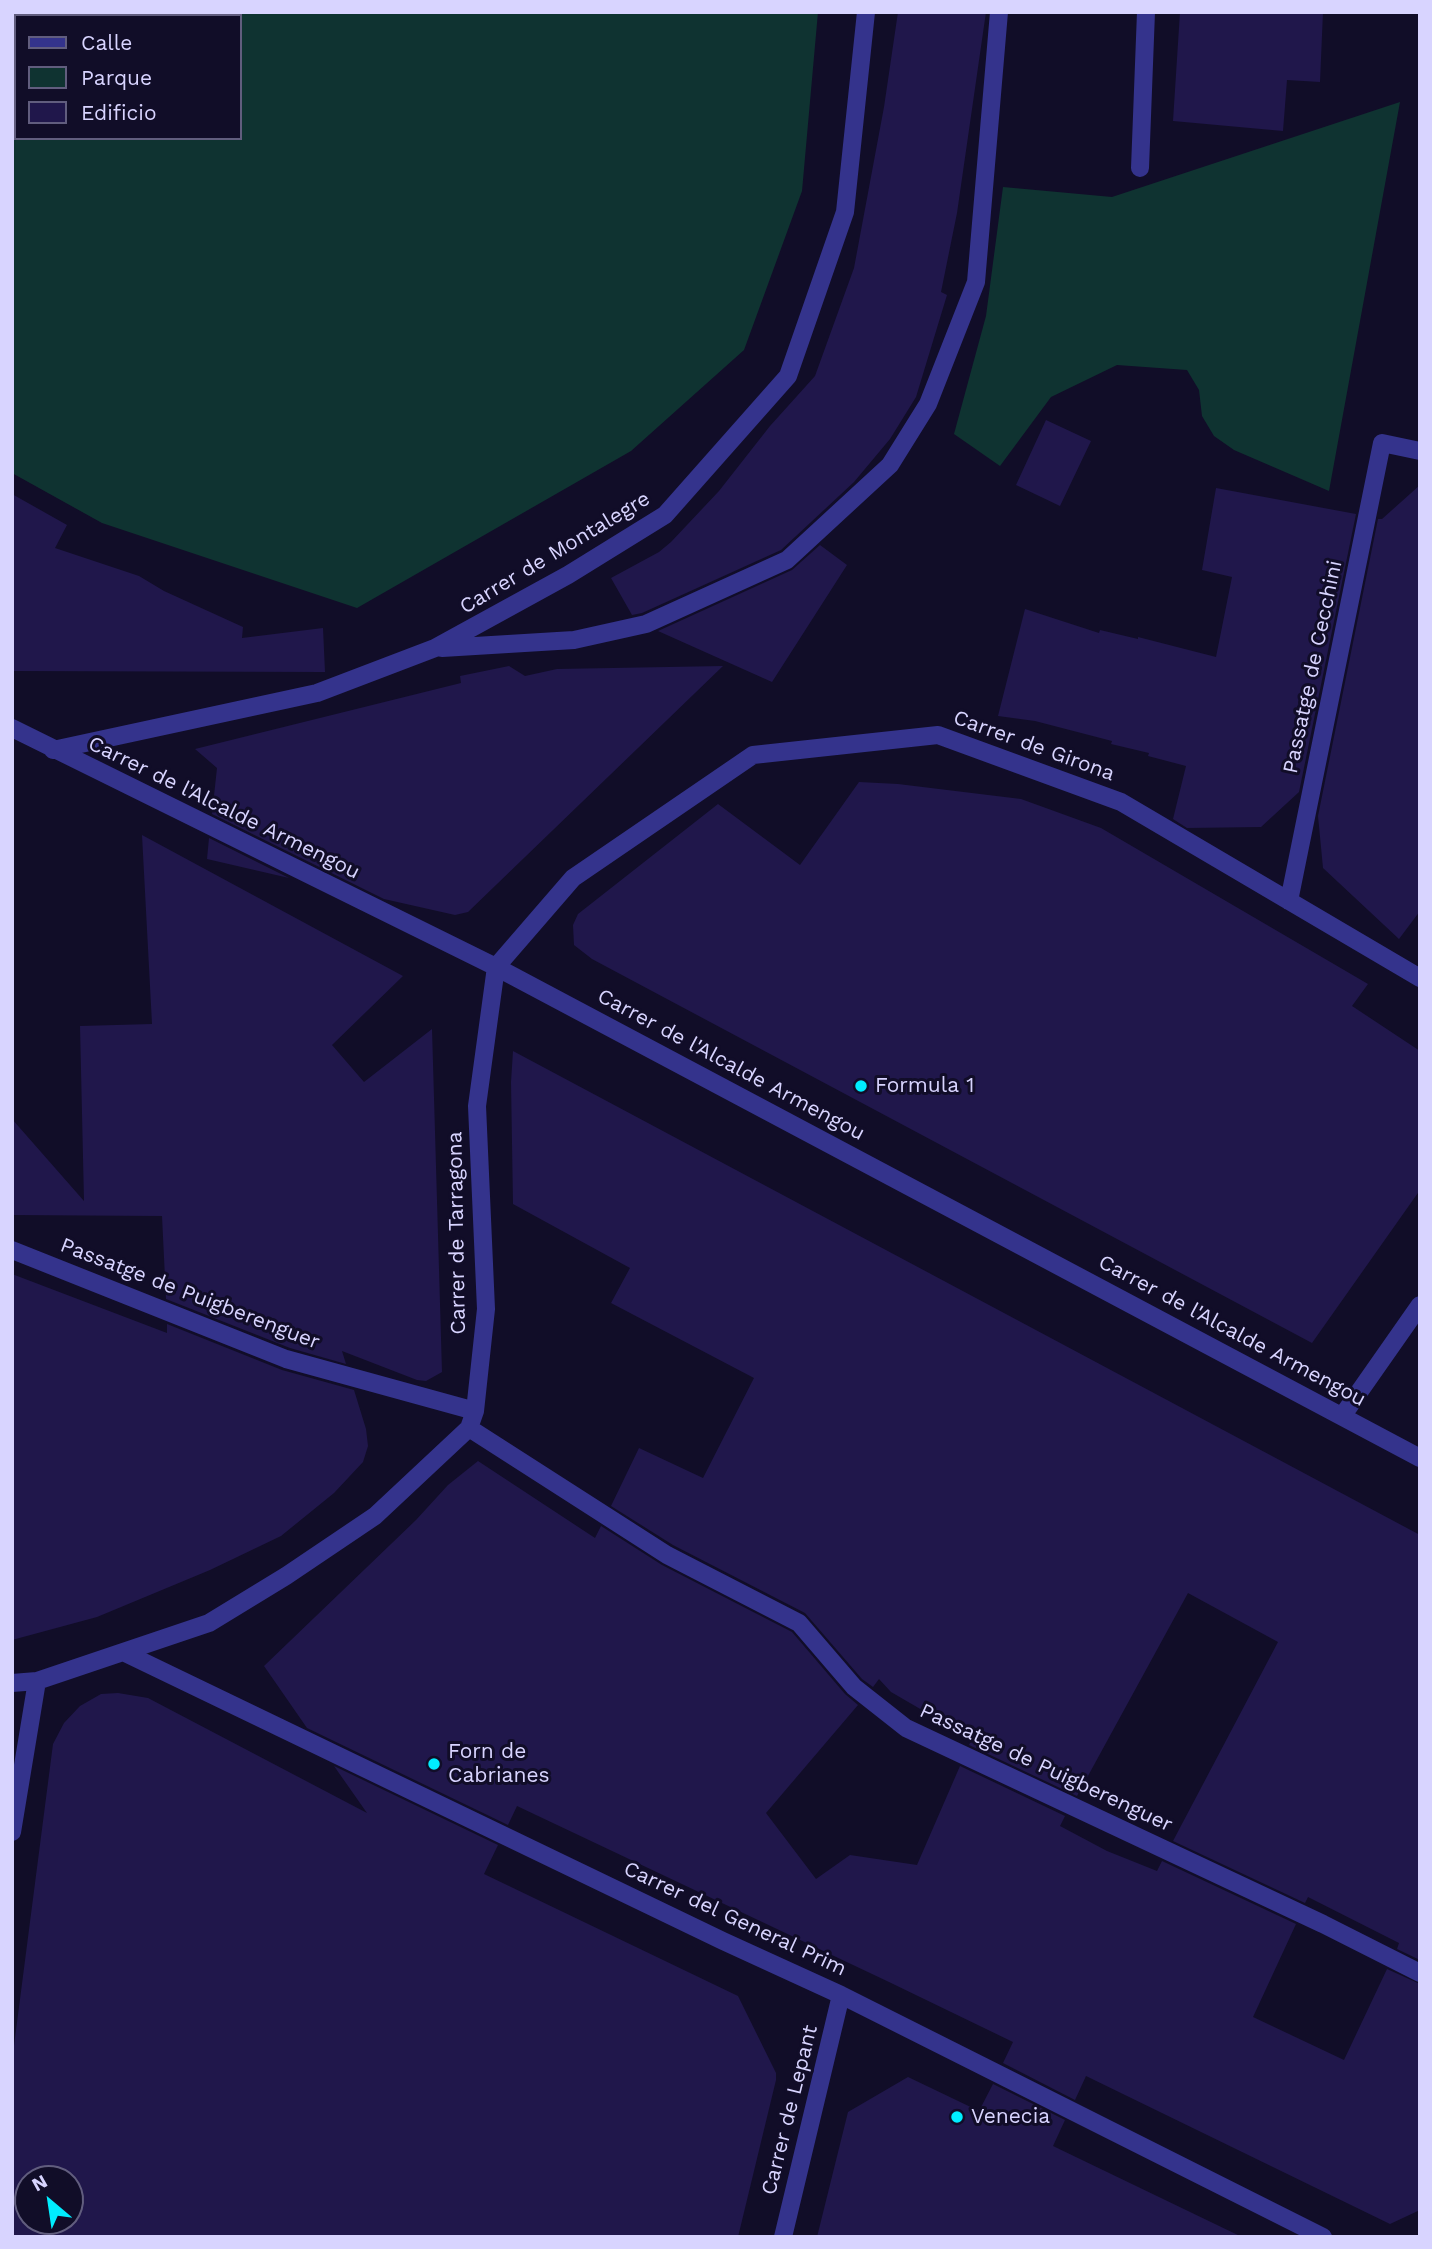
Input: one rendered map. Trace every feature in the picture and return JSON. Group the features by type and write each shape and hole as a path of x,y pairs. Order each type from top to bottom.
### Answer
{"street":[{"name":"Carrer de Montalegre","path":"53,750 317,693 435,649 568,575 665,515 788,376 845,212 866,12"},
{"path":"435,649 575,640 646,624 787,560 890,465 928,404 976,282 999,12"},
{"path":"1140,168 1146,12"},
{"name":"Passatge de Cecchini","path":"1289,901 1382,443 1420,451"},
{"name":"Carrer de l'Alcalde Armengou","path":"12,728 496,967 1420,1458"},
{"name":"Carrer de Girona","path":"496,967 573,878 753,755 938,735 1121,802 1420,978"},
{"name":"Carrer de Tarragona","path":"12,1683 37,1681 209,1623 375,1516 469,1428 475,1410 485,1309 477,1106 496,967"},
{"name":"Passatge de Puigberenguer","path":"12,1250 286,1359 475,1410"},
{"path":"1343,1415 1420,1305"},
{"name":"Passatge de Puigberenguer","path":"469,1428 667,1555 799,1623 854,1687 906,1728 1323,1924 1420,1973"},
{"name":"Carrer del General Prim","path":"123,1652 723,1941 841,1995 1323,2237"},
{"path":"12,1832 37,1681"},
{"name":"Carrer de Lepant","path":"783,2237 841,1995"}],"green space":[{"path":"12,12 818,12 802,191 744,350 631,451 357,608 102,523 12,473"},
{"path":"1400,102 1329,491 1234,450 1214,436 1202,416 1199,390 1187,370 1117,365 1051,397 1000,466 954,434 986,316 1003,187 1112,197"}],"building":[{"path":"898,12 986,12 957,213 941,292 947,295 916,397 890,439 854,482 781,550 642,613 632,615 611,578 659,552 671,542 719,491 770,426 815,376 854,268 884,107"},
{"path":"1180,12 1323,12 1320,82 1287,80 1283,131 1173,121"},
{"path":"1046,420 1091,441 1060,506 1016,485"},
{"path":"1420,485 1420,911 1399,939 1323,868 1318,816 1378,519 1382,519"},
{"path":"1216,488 1356,514 1299,792 1261,827 1187,828 1173,819 1186,766 1111,744 1112,741 1035,721 998,716 1025,609 1099,633 1100,630 1138,637 1216,657 1232,577 1202,570"},
{"path":"12,494 67,525 55,548 139,576 164,591 243,627 242,638 323,628 325,672 12,671"},
{"path":"820,545 847,565 772,682 658,631 792,570"},
{"path":"509,666 525,676 557,669 723,666 468,912 455,915 384,899 212,814 217,768 195,749 461,683 460,676"},
{"path":"859,782 1021,799 1101,828 1368,984 1352,1006 1420,1051 1420,1190 1312,1343 592,959 574,945 573,925 578,914 718,804 800,865"},
{"path":"142,835 403,976 332,1045 364,1082 432,1029 442,1372 426,1381 342,1351 346,1364 290,1348 166,1299 162,1216 12,1215 12,1119 84,1201 80,1026 152,1024"},
{"path":"209,838 289,878 207,859"},
{"path":"513,1051 1420,1535 1420,1960 1397,1949 1399,1943 1308,1897 1305,1903 1173,1841 1278,1642 1188,1593 1077,1796 969,1745 972,1739 891,1692 879,1679 873,1687 862,1679 805,1613 673,1545 611,1506 639,1448 703,1478 754,1378 611,1303 630,1268 513,1204"},
{"path":"12,1274 167,1333 167,1324 282,1370 354,1390 366,1429 368,1446 363,1462 334,1493 281,1536 210,1570 97,1617 12,1640"},
{"path":"478,1461 595,1538 601,1526 662,1565 792,1632 845,1694 858,1705 766,1813 816,1879 850,1855 917,1865 960,1766 1065,1816 1060,1826 1107,1851 1157,1871 1162,1861 1296,1924 1253,2017 1344,2060 1387,1969 1420,1984 1420,2210 1390,2224 1086,2076 1075,2100 1003,2063 1013,2042 517,1806 508,1825 307,1728 264,1666 416,1520 448,1485"},
{"path":"118,1693 148,1698 367,1813 334,1766 498,1845 484,1874 738,1996 776,2073 776,2080 738,2237 12,2237 12,2061 53,1744 64,1723 80,1706 101,1694"},
{"path":"908,2077 979,2111 993,2084 1065,2120 1053,2146 1242,2237 817,2237 848,2112"}],"place":[{"name":"Formula 1","path":"861,1086"},
{"name":"Forn de Cabrianes","path":"434,1764"},
{"name":"Venecia","path":"957,2117"}]}
